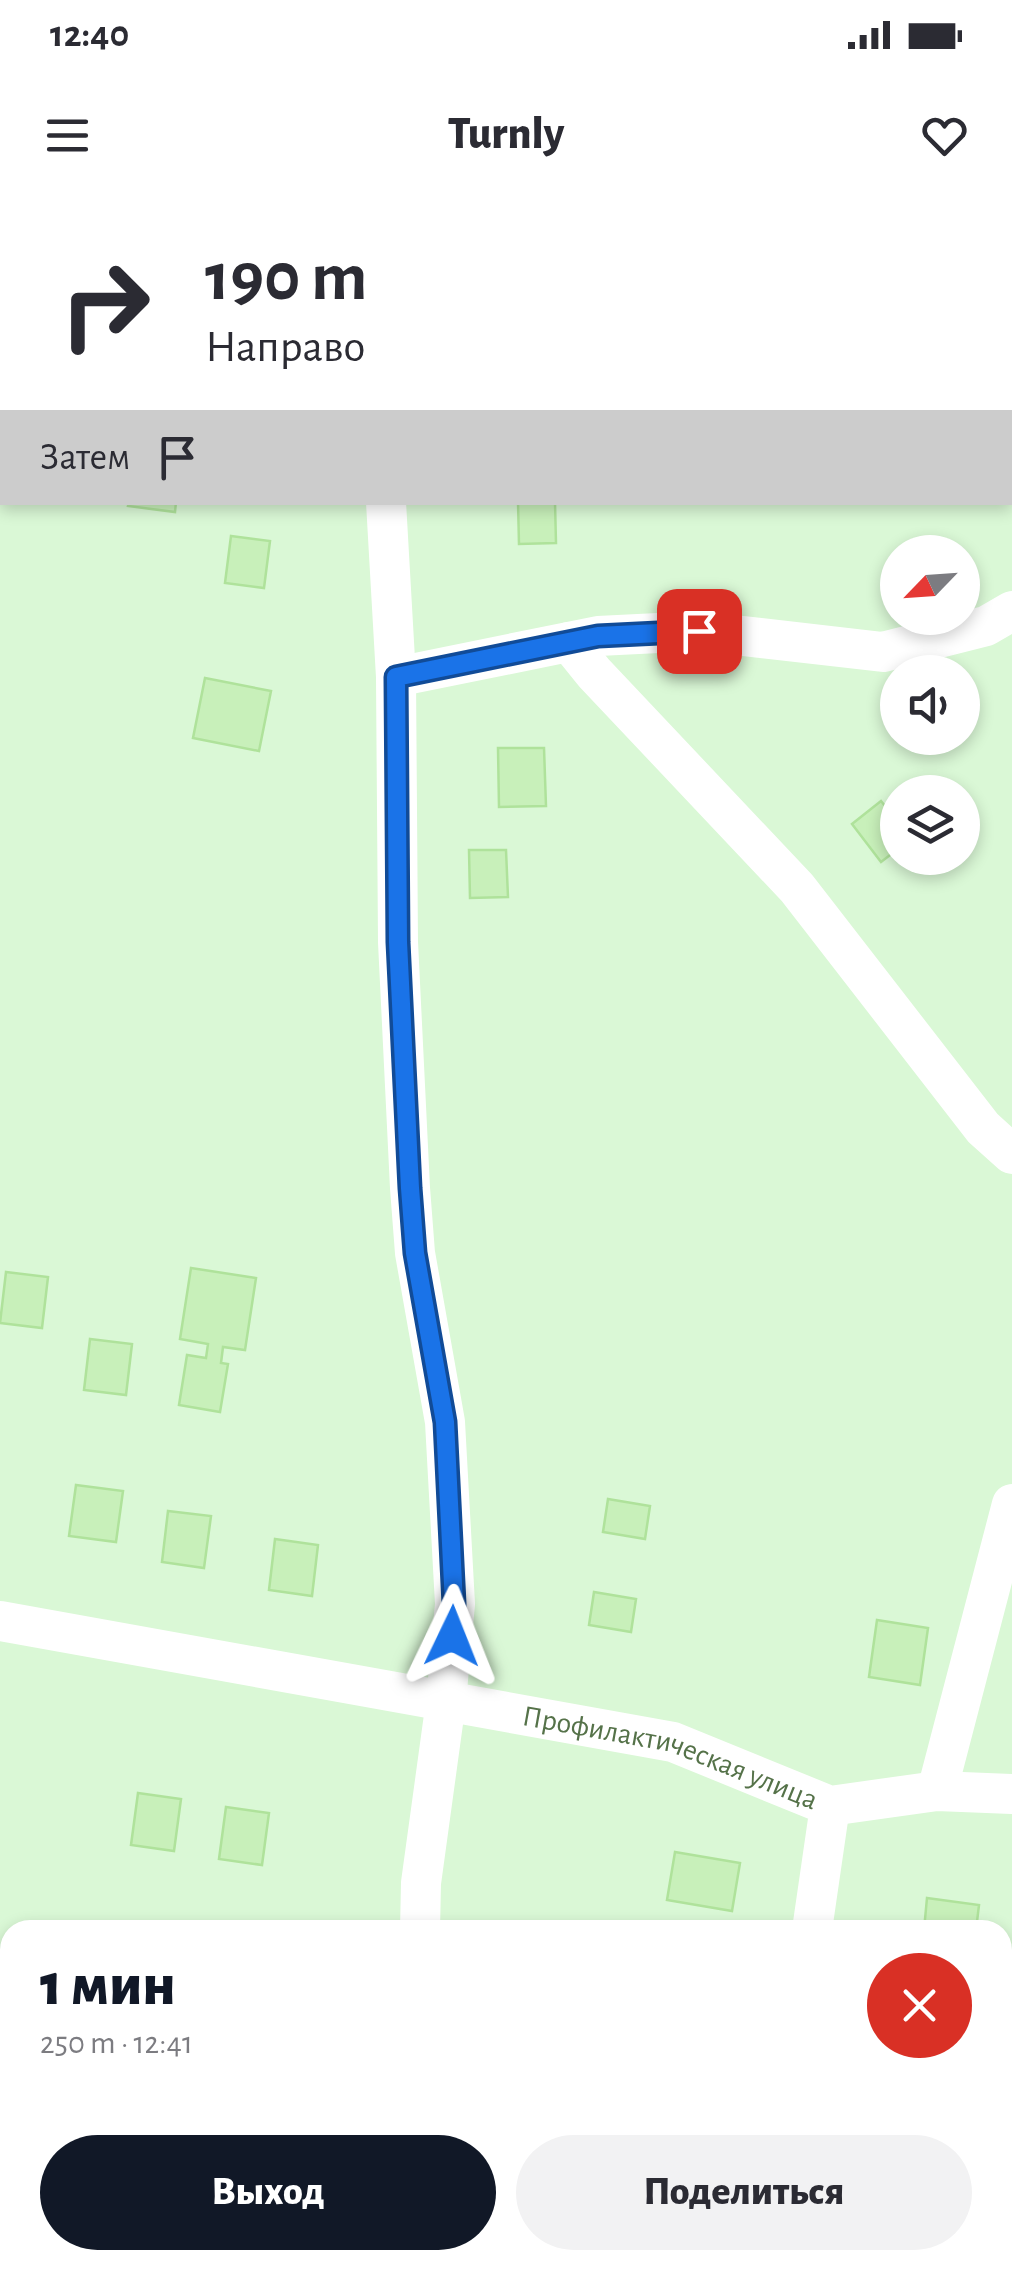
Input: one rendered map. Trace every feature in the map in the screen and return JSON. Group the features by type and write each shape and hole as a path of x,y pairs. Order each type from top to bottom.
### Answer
{"street":[{"path":"386,505 396,677 398,942 410,1188 415,1253 445,1422 454,1604 446,1701 421,1883 420,1920"},
{"path":"396,677 598,636 699,631 884,652 986,626 1012,611"},
{"path":"570,642 594,673 797,888 983,1128 1012,1154"},
{"path":"937,1791 1012,1504"},
{"name":"Профилактическая улица","path":"0,1621 673,1742 830,1806 937,1791 1012,1794"},
{"path":"813,1920 830,1806"}],"shaded area":[{"path":"0,505 1012,505 1012,1920 0,1920"}],"building":[{"path":"128,505 176,505 175,512"},
{"path":"518,505 555,505 556,543 519,544"},
{"path":"231,536 270,541 264,588 225,583"},
{"path":"205,678 271,691 259,751 193,738"},
{"path":"498,748 544,748 546,806 499,807"},
{"path":"880,802 880,861 852,824"},
{"path":"469,850 506,850 508,897 470,898"},
{"path":"191,1268 256,1278 245,1350 223,1347 221,1363 228,1364 220,1412 179,1405 187,1355 206,1358 208,1344 180,1339"},
{"path":"6,1272 48,1277 42,1328 0,1323"},
{"path":"90,1339 132,1344 126,1395 84,1390"},
{"path":"76,1485 123,1491 116,1542 69,1536"},
{"path":"608,1499 650,1506 645,1539 603,1532"},
{"path":"168,1511 211,1516 204,1568 162,1562"},
{"path":"275,1539 318,1545 312,1596 269,1590"},
{"path":"594,1592 636,1599 631,1632 589,1625"},
{"path":"877,1620 928,1628 920,1685 869,1677"},
{"path":"138,1793 181,1799 174,1851 131,1845"},
{"path":"226,1807 269,1813 262,1865 219,1859"},
{"path":"675,1852 740,1863 732,1911 667,1900"},
{"path":"927,1898 979,1905 977,1920 925,1920"}],"route":[{"path":"452,1636 454,1604 445,1422 415,1253 410,1188 398,942 396,677 598,636 699,631"}]}
